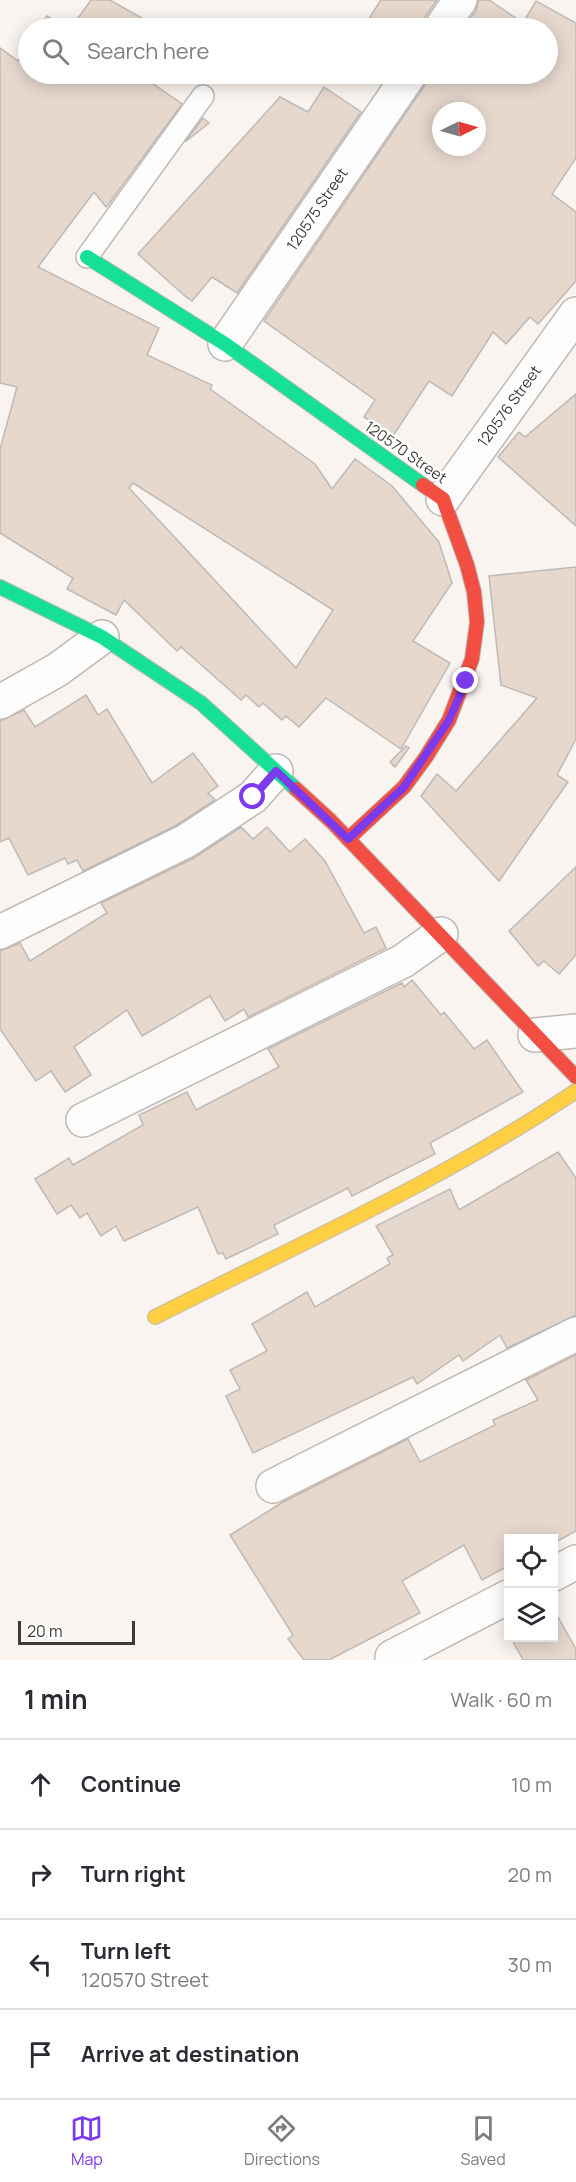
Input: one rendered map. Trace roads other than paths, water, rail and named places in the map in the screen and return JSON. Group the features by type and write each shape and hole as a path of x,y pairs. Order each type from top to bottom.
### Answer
{"street":[{"path":"448,18 460,0"},
{"name":"120575 Street","path":"225,344 403,84"},
{"name":"120570 Street","path":"87,257 225,344 443,499 467,565 474,592 477,622 472,659 449,720 426,757 404,787 348,839"},
{"name":"120576 Street","path":"443,499 576,314"},
{"path":"0,587 102,638 201,704 348,839 576,1077"},
{"path":"0,702 57,670 102,638"},
{"path":"0,932 186,841 253,797 276,771"},
{"path":"83,1120 403,961 441,934"},
{"path":"535,1035 576,1031"},
{"path":"155,1317 465,1160 518,1130 576,1090"},
{"path":"273,1486 576,1334"},
{"path":"558,1572 576,1562"},
{"path":"392,1657 504,1599"}],"lane":[{"path":"87,257 203,96"}]}
